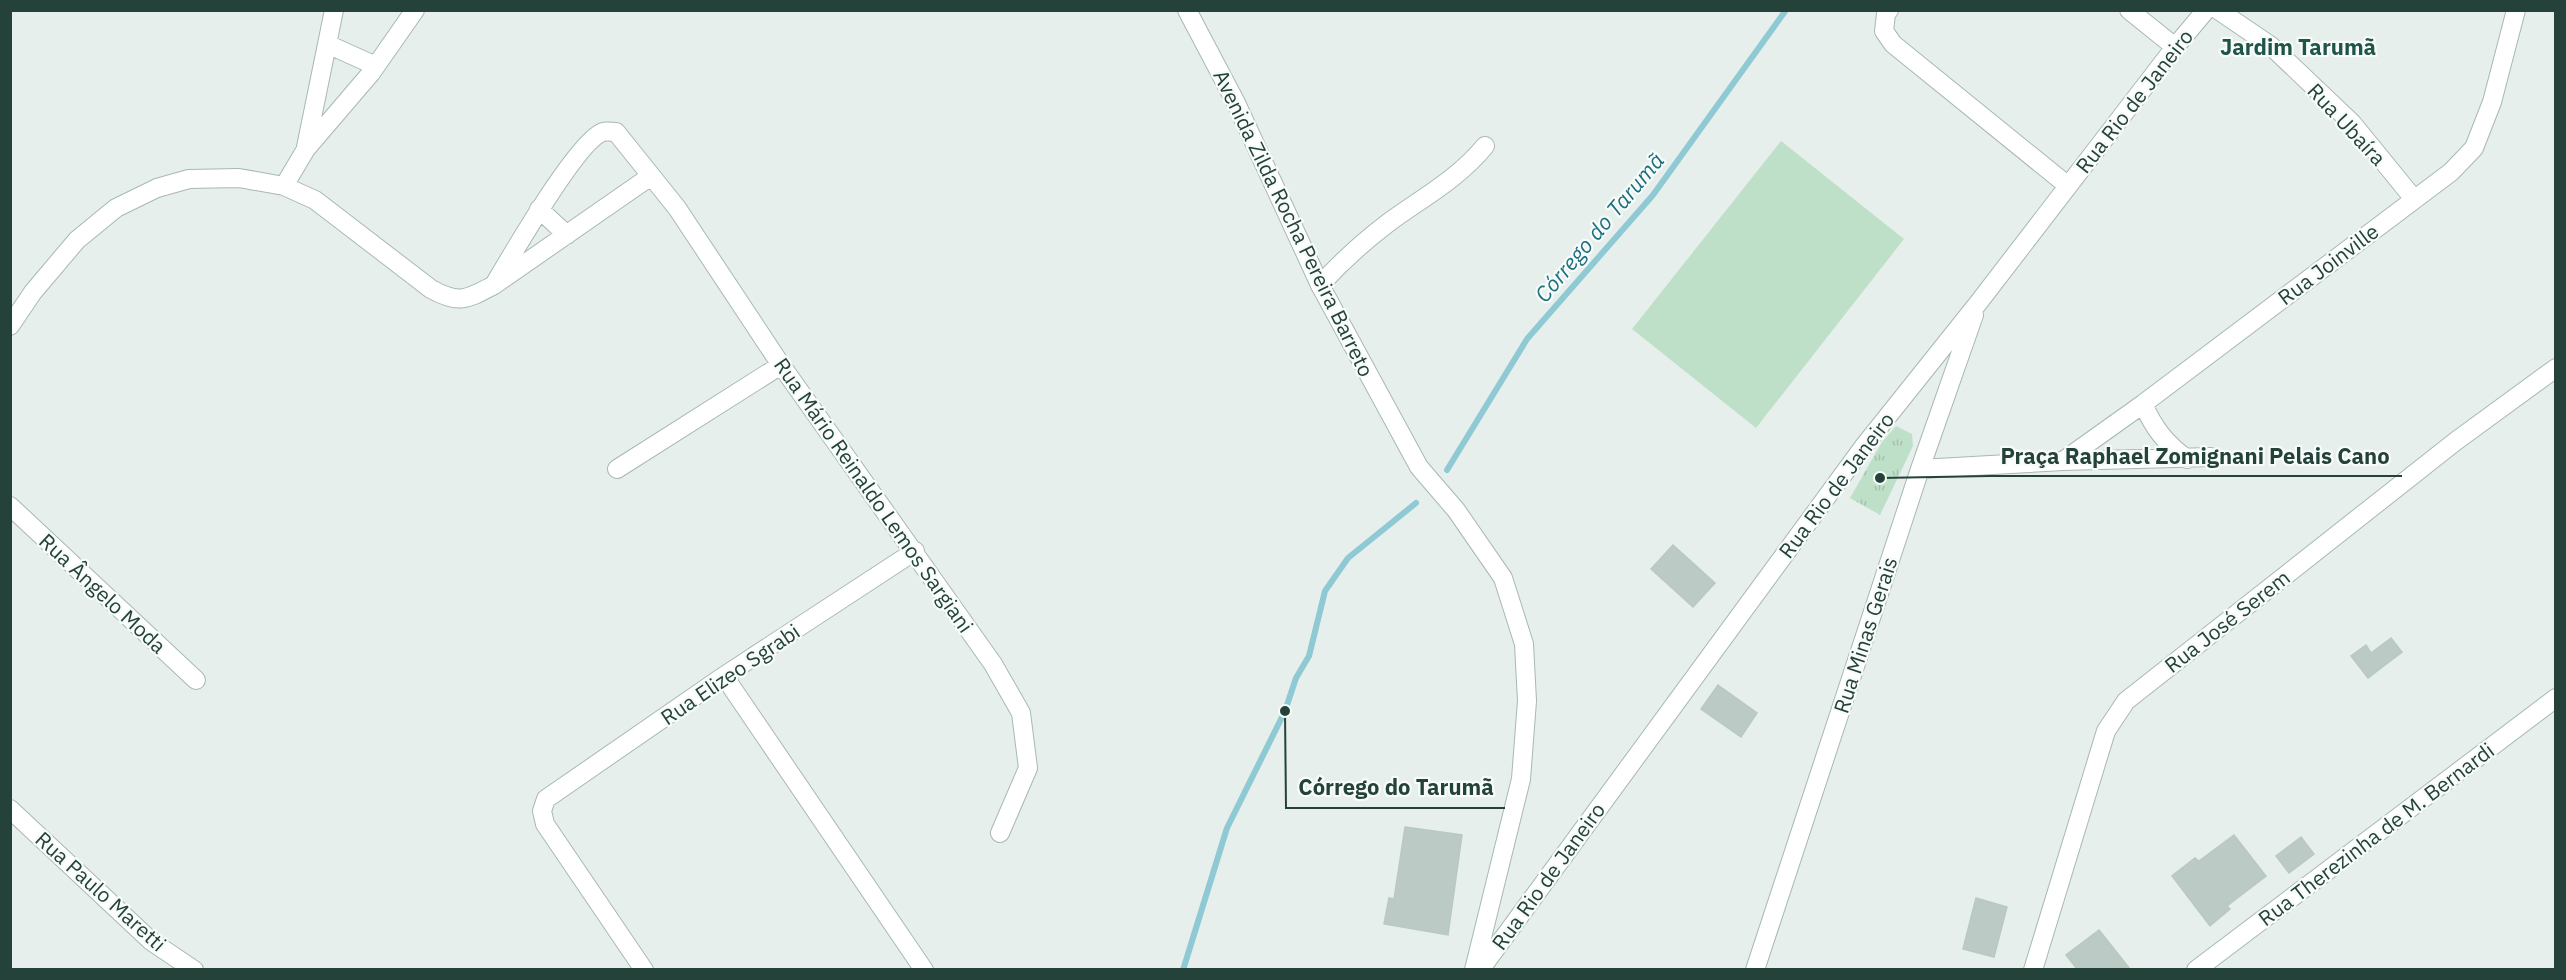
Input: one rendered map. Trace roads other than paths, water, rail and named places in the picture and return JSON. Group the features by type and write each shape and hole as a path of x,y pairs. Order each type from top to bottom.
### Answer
{"street":[{"path":"306,149 334,10"},
{"path":"284,186 306,149 376,66 415,10"},
{"name":"Avenida Zilda Rocha Pereira Barreto","path":"1187,10 1236,103 1320,285 1419,467 1456,510 1503,578 1524,644 1527,701 1521,779 1474,969"},
{"path":"1889,10 1886,14 1884,31 1893,44 2067,185"},
{"path":"2129,10 2175,47"},
{"name":"Rua Rio de Janeiro","path":"1480,969 1864,446 2206,10"},
{"name":"Rua Ubaíra","path":"2218,10 2271,46 2352,123 2414,199"},
{"name":"Rua Joinville","path":"2062,461 2143,404 2451,172 2474,148 2492,102 2516,10"},
{"path":"327,44 376,66"},
{"name":"Rua Mário Reinaldo Lemos Sargiani","path":"539,209 590,141 603,131 616,132 677,208 781,365 993,664 1021,713 1028,768 1000,833"},
{"path":"1320,285 1345,258 1387,224 1455,177 1485,146"},
{"path":"10,326 33,292 77,240 116,208 157,188 189,179 239,178 284,186 315,200 431,289 448,298 468,298 494,285 651,176"},
{"path":"494,285 539,209 567,235"},
{"name":"Rua Minas Gerais","path":"1755,969 1920,469 1979,302"},
{"path":"618,469 781,365"},
{"name":"Rua José Serem","path":"2033,969 2106,731 2126,701 2456,441 2556,368"},
{"path":"2143,404 2154,429 2169,446 2187,459"},
{"path":"1920,469 2062,461 2187,459 2211,456"},
{"name":"Rua Ângelo Moda","path":"10,506 196,680"},
{"name":"Rua Elizeo Sgrabi","path":"644,969 545,824 542,811 546,799 724,676 915,551"},
{"path":"724,676 924,969"},
{"name":"Rua Therezinha de M. Bernardi","path":"2196,969 2556,698"},
{"name":"Rua Paulo Maretti","path":"10,809 151,941 194,969"}],"waterway":[{"name":"Córrego do Tarumã","path":"1447,470 1527,339 1653,195 1786,10"},
{"name":"Córrego do Tarumã","path":"1183,970 1227,828 1285,711 1296,678 1309,656 1325,591 1348,558 1416,503"}],"place":[{"name":"Praça Raphael Zomignani Pelais Cano","path":"1880,478"},
{"name":"Córrego do Tarumã","path":"1285,711"}],"district":[{"name":"Jardim Tarumã","path":"2298,46"}]}
